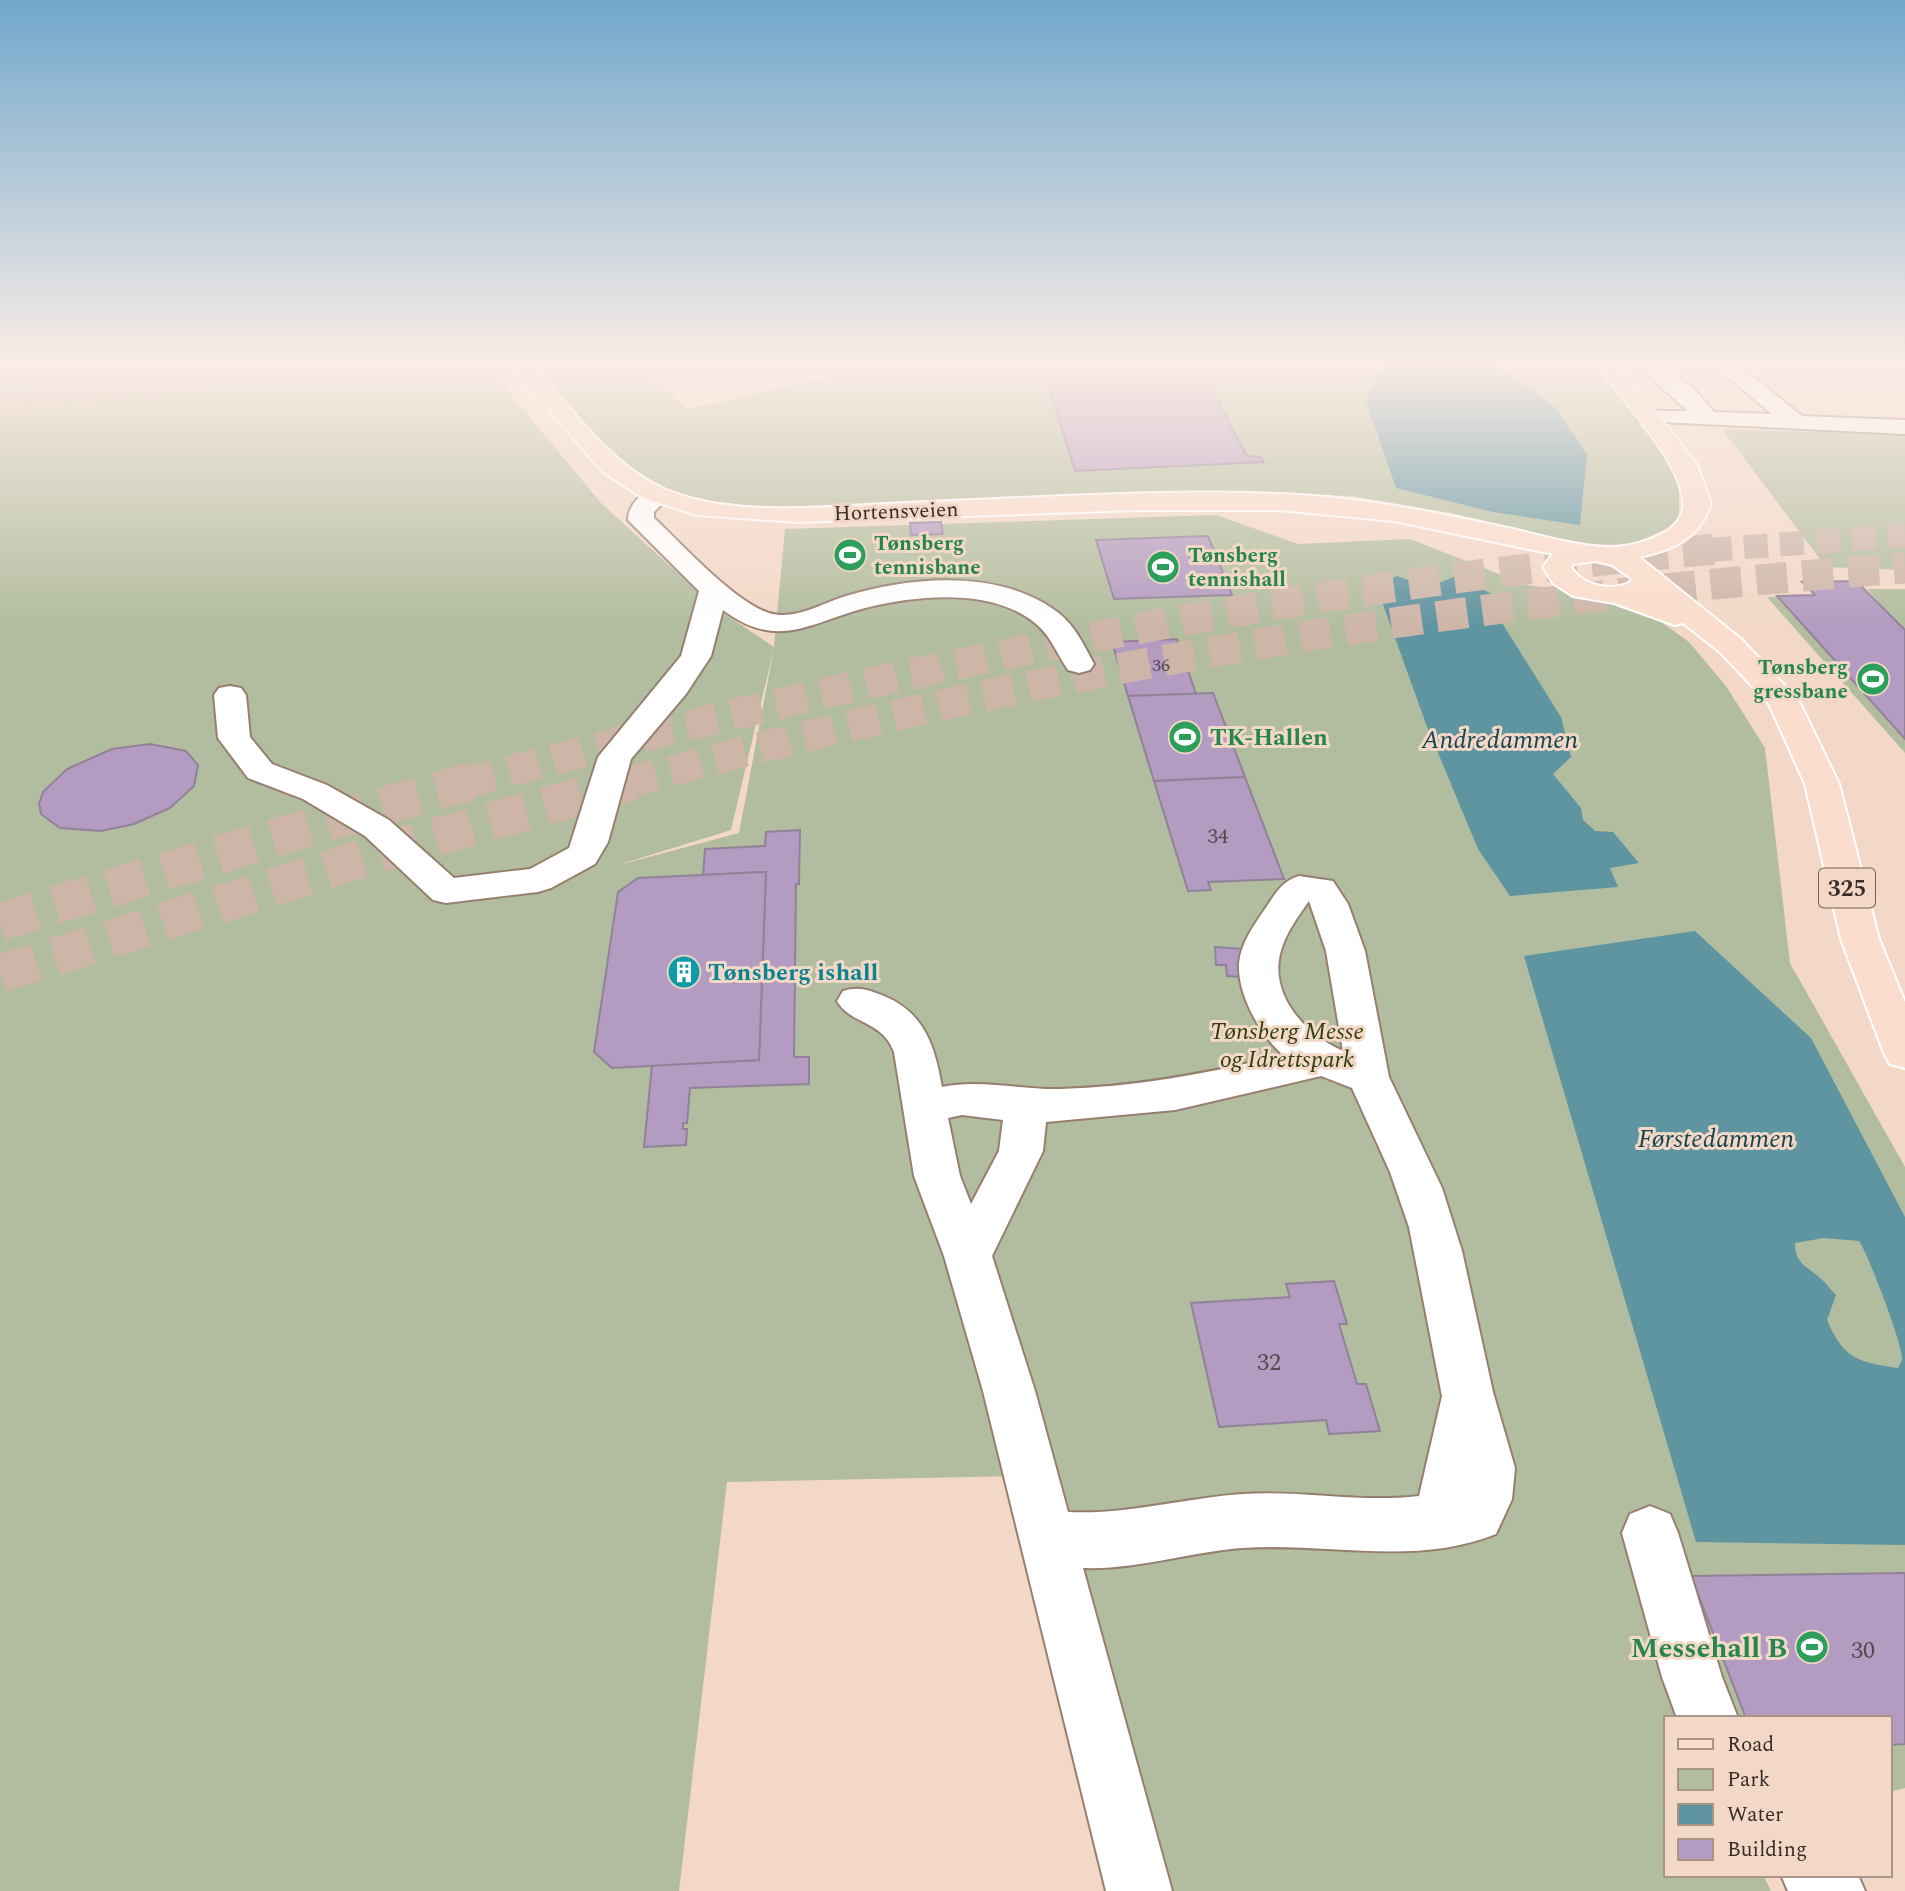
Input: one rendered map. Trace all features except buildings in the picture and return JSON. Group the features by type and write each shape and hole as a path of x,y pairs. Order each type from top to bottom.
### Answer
{"main road":[{"name":"Hortensveien","path":"598,451 612,467 638,487 649,503 740,512 806,514 1165,502 1306,503 1405,513 1595,554"},
{"path":"1557,567 1565,557 1651,547 1679,535 1689,527 1698,504 1685,465 1675,451"},
{"name":"Hortensveien","path":"1495,533 1541,555 1557,567"},
{"path":"1618,594 1639,590 1644,575 1679,535"},
{"name":"325","path":"1595,554 1630,563 1731,646 1783,701 1822,784 1860,939 1902,1040"},
{"name":"325","path":"1557,567 1566,580 1576,586 1618,594 1656,606 1686,624 1737,666 1792,724"}],"street":[{"path":"649,503 641,520 714,589 748,615 770,623 785,624 816,618 863,599 896,593 936,590 995,595 1026,603 1048,617 1064,632 1079,664"},
{"path":"230,695 234,738 260,771 315,792 377,828 446,891 538,880 582,856 590,842 615,757 676,687 696,656 714,589"},
{"path":"1050,1539 1097,1541 1244,1521 1394,1526 1443,1521 1449,1474 1468,1396 1452,1305 1425,1202 1368,1077 1358,1007 1331,906 1320,890 1299,888 1265,940 1259,964 1268,1005 1281,1029 1301,1048 1320,1061 1368,1077"},
{"path":"857,1001 896,1019 909,1034 937,1176 968,1256 1050,1539 1139,1891"},
{"path":"923,1107 962,1099 1026,1106 1073,1107 1246,1082 1320,1061"},
{"path":"968,1256 1021,1151 1026,1106"},
{"path":"1650,1533 1692,1677 1707,1716"},
{"path":"1816,1877 1832,1891"}],"green space":[{"name":"Tønsberg Messe og Idrettspark","path":"0,451 558,451 601,503 716,608 774,647 785,529 1216,515 1298,544 1410,539 1527,585 1592,594 1643,609 1689,642 1726,686 1765,748 1790,963 1905,1167 1905,1788 1891,1792 1891,1716 1664,1716 1664,1877 1764,1877 1771,1891 1131,1891 1024,1476 727,1482 679,1891 0,1891","holes":["774,648 739,833 615,866 731,830"]},
{"path":"609,451 1661,451 1679,475 1679,523 1631,545 1579,544 1451,513 1352,496 1200,492 907,507 753,511 681,498 625,470"},
{"path":"1739,451 1905,451 1905,570 1826,567"},
{"name":"Tønsberg gressbane","path":"1867,589 1905,589 1905,753 1767,597 1805,596 1814,606 1881,605"}],"water":[{"path":"1383,451 1585,451 1587,454 1580,525 1493,512 1396,488"},
{"name":"Andredammen","path":"1397,576 1429,587 1456,576 1494,595 1502,623 1561,717 1571,757 1553,774 1581,808 1583,820 1595,831 1613,832 1639,863 1610,868 1618,887 1510,896 1478,849 1426,724 1376,585"},
{"name":"Førstedammen","path":"1695,931 1811,1038 1905,1217 1905,1545 1696,1542 1524,956","holes":["1824,1238 1859,1241 1897,1336 1902,1358 1898,1368 1862,1360 1846,1351 1827,1320 1836,1295 1803,1264 1797,1256 1795,1243"]}],"tunnel":[{"path":"1708,550 1905,535"},
{"path":"1708,550 1728,548"},
{"path":"464,783 777,704 1091,637 1408,585 1568,564 1708,550"},
{"path":"626,783 943,705 1101,672 1260,644 1581,598 1905,568"},
{"path":"464,783 471,781"},
{"path":"0,974 393,849 633,781"},
{"path":"0,922 293,832 464,783"}],"place":[{"name":"Tønsberg tennisbane","path":"850,555"},
{"name":"Tønsberg tennishall","path":"1163,567"},
{"name":"Tønsberg gressbane","path":"1873,679"},
{"name":"TK-Hallen","path":"1185,737"},
{"name":"Tønsberg ishall","path":"684,972"},
{"name":"Messehall B","path":"1812,1647"}]}
